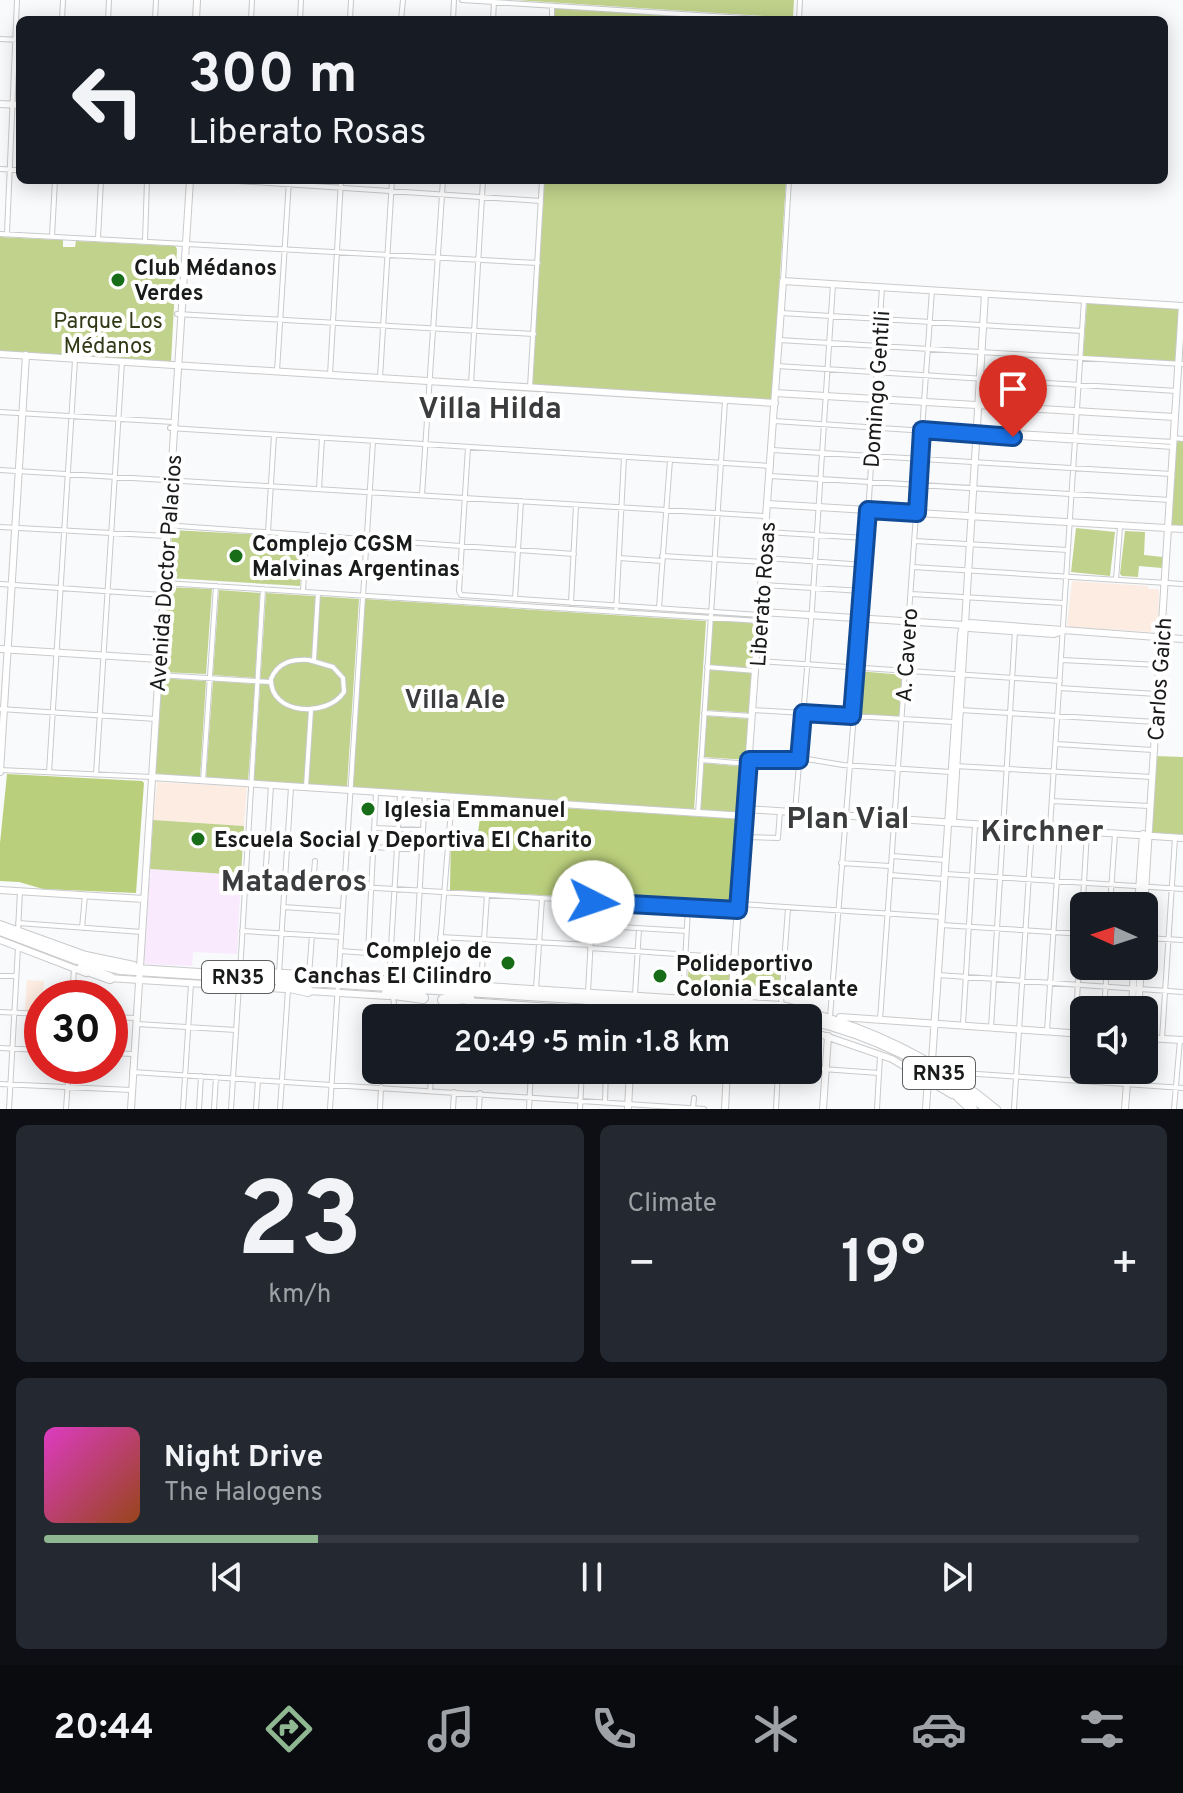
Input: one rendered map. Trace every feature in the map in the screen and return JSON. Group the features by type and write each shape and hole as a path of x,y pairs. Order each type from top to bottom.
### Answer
{"highway":[{"path":"0,929 18,927"},
{"name":"RN35","path":"0,929 48,953 93,968 512,996"},
{"name":"RN35","path":"0,929 77,959 138,972 323,982 350,987 609,1004"},
{"path":"69,950 86,960 126,969"},
{"path":"48,953 110,978"},
{"path":"261,971 274,976 323,982"},
{"path":"239,979 308,991"},
{"path":"369,985 437,983"},
{"path":"455,984 512,996"},
{"path":"350,987 423,998"},
{"path":"562,1002 635,995 681,1004"},
{"path":"443,1000 512,996"},
{"path":"562,1002 580,1004"},
{"name":"RN35","path":"822,1025 867,1037 928,1069 986,1106"},
{"name":"RN35","path":"822,1028 884,1046 949,1076"},
{"path":"928,1069 971,1109"},
{"path":"949,1076 986,1106"}],"street":[{"path":"462,0 712,16"},
{"path":"552,6 552,16"},
{"path":"0,104 16,105 7,234"},
{"path":"0,169 16,170"},
{"path":"52,236 55,184"},
{"path":"98,238 101,184"},
{"path":"145,241 147,184"},
{"name":"Avenida Doctor Palacios","path":"129,1109 188,184"},
{"path":"277,371 289,184"},
{"path":"306,184 541,201"},
{"path":"330,375 341,184"},
{"path":"380,378 392,184"},
{"path":"422,495 443,184"},
{"path":"471,384 483,184"},
{"path":"530,387 542,184"},
{"name":"Liberato Rosas","path":"731,1004 761,616 789,184"},
{"path":"0,234 538,263"},
{"path":"783,281 1182,306"},
{"path":"795,812 833,284"},
{"name":"Domingo Gentili","path":"830,1017 865,565 882,287"},
{"name":"A. Cavero","path":"880,1020 932,290"},
{"path":"953,768 960,710 961,634 966,598 985,294"},
{"path":"1050,828 1084,300"},
{"name":"Carlos Gaich","path":"1141,892 1158,694 1182,306"},
{"path":"781,313 1082,331"},
{"path":"179,314 534,334"},
{"path":"779,340 1180,364"},
{"path":"0,354 775,403"},
{"path":"26,355 12,585 4,649 0,771 291,786 698,813 780,811 1179,837 1172,888 1162,1039"},
{"path":"49,772 76,358"},
{"path":"96,775 122,361"},
{"path":"777,366 1177,391"},
{"path":"775,393 1175,417"},
{"path":"698,813 725,400"},
{"path":"0,412 118,419 274,435 771,466"},
{"path":"774,421 1076,439 1174,443 1183,439"},
{"path":"268,532 274,435"},
{"path":"319,489 322,438"},
{"path":"330,1109 373,441"},
{"path":"468,447 460,595 515,602"},
{"path":"772,450 1172,474"},
{"path":"617,609 624,457"},
{"path":"658,611 670,460"},
{"path":"0,470 767,517"},
{"path":"770,476 1170,500"},
{"path":"515,602 521,501"},
{"path":"768,504 1183,529"},
{"path":"571,606 576,505"},
{"path":"166,525 574,554"},
{"path":"1116,580 1120,525"},
{"path":"0,527 165,536"},
{"path":"766,532 866,538"},
{"path":"303,592 306,535"},
{"name":"Avenida Doctor Palacios","path":"162,595 165,536"},
{"path":"915,541 1069,550"},
{"path":"619,558 815,561 865,565"},
{"path":"913,567 1183,584"},
{"path":"164,583 711,615 811,615 970,623 1015,629 1183,639"},
{"path":"0,584 162,595"},
{"path":"763,585 863,591"},
{"path":"203,781 216,586"},
{"path":"231,1109 263,589"},
{"path":"314,660 318,593"},
{"path":"911,594 1065,603"},
{"path":"991,1028 1015,629"},
{"path":"4,649 158,659"},
{"name":"Avenida Doctor Palacios","path":"154,719 158,659"},
{"path":"314,660 337,670 343,678 345,687 334,703 311,709 294,707 274,694 270,682 274,672 284,663 314,660"},
{"path":"1061,660 1159,665"},
{"path":"757,661 1060,681"},
{"path":"707,667 756,671"},
{"path":"926,1109 960,674"},
{"path":"158,675 270,682"},
{"path":"345,687 357,688"},
{"path":"1059,688 1158,694"},
{"path":"2,709 154,719"},
{"path":"306,787 311,709"},
{"path":"960,710 1156,722"},
{"path":"704,713 803,713 955,722"},
{"path":"1056,744 1154,750"},
{"path":"701,760 749,762 807,759 848,766 898,769 1005,769 1152,777"},
{"path":"265,881 271,785"},
{"path":"279,973 291,786"},
{"path":"368,953 376,792"},
{"path":"398,829 400,794"},
{"path":"416,956 425,795"},
{"path":"437,983 452,797"},
{"path":"1052,801 1150,806"},
{"path":"744,837 778,838 780,811"},
{"path":"963,1026 976,823"},
{"path":"1014,1109 1032,827"},
{"path":"374,828 423,830"},
{"path":"1047,1031 1060,828"},
{"path":"1084,892 1087,830"},
{"path":"1111,892 1115,832"},
{"path":"373,847 422,850"},
{"path":"389,980 397,848"},
{"path":"891,856 945,860"},
{"path":"313,884 315,861"},
{"path":"841,863 890,866"},
{"path":"890,875 972,876 1183,889"},
{"path":"245,880 688,907 838,910 969,927 1070,934"},
{"name":"Carlos Gaich","path":"1142,887 1142,892"},
{"path":"0,890 142,899"},
{"path":"18,927 20,891"},
{"path":"82,928 85,895"},
{"path":"481,985 487,895"},
{"path":"536,1004 542,898"},
{"path":"588,992 593,902"},
{"path":"619,903 619,926 687,931"},
{"path":"283,907 342,911"},
{"path":"683,998 688,907"},
{"path":"781,1004 788,907"},
{"path":"18,927 140,932"},
{"path":"18,927 69,950 138,972 191,982 239,979 308,991 389,980 481,985 536,997"},
{"path":"635,995 639,928"},
{"path":"242,931 341,937"},
{"path":"309,975 312,935"},
{"path":"440,937 735,958"},
{"path":"1158,939 1183,940"},
{"path":"0,940 74,969 110,978 138,972"},
{"path":"9,1109 18,947"},
{"path":"340,951 439,958"},
{"path":"73,980 74,969"},
{"path":"239,979 261,971 309,975 338,985 392,996 486,1003 588,992 683,998 709,1004"},
{"path":"938,975 1183,992"},
{"path":"0,976 16,976"},
{"path":"1077,996 1078,980"},
{"path":"1105,996 1106,980"},
{"path":"1135,980 1137,996"},
{"path":"1135,996 1138,980"},
{"path":"183,1109 191,982"},
{"path":"280,1109 288,989"},
{"path":"392,996 393,1004"},
{"path":"562,1002 568,1004"},
{"path":"0,1012 24,1013"},
{"path":"830,1017 884,1046"},
{"path":"822,1018 1070,1033"},
{"path":"128,1020 236,1030"},
{"path":"877,1109 879,1073 889,1020"},
{"path":"823,1109 832,1033"},
{"path":"1158,1039 1182,1040 1174,1109"},
{"path":"0,1048 24,1049"},
{"path":"128,1054 133,1054"},
{"path":"822,1069 879,1073"},
{"path":"928,1069 949,1076 963,1073 1183,1088"},
{"path":"132,1072 704,1109"},
{"path":"199,1109 201,1076"},
{"path":"214,1109 216,1077"},
{"path":"256,1109 258,1080"},
{"path":"0,1084 131,1090"},
{"path":"66,1109 68,1084"},
{"path":"430,1090 431,1084"},
{"path":"529,1109 530,1084"},
{"path":"580,1109 582,1084"},
{"path":"605,1102 606,1084"},
{"path":"628,1106 629,1084"},
{"path":"725,1109 726,1084"},
{"path":"776,1109 777,1084"},
{"path":"1125,1109 1127,1085"},
{"path":"380,1109 381,1087"},
{"path":"453,1109 454,1092"},
{"path":"479,1109 480,1093"},
{"path":"693,1108 694,1098"},
{"path":"986,1106 997,1109"}],"shaded area":[{"path":"1072,581 1159,589 1158,629 1151,629 1151,632 1070,627 1067,625"},
{"path":"157,782 247,787 244,826 153,820"},
{"path":"150,869 241,875 237,954 193,952 192,966 146,964 148,898 151,897 148,896 149,877 153,875 150,875"}],"green space":[{"path":"515,0 794,0 793,16"},
{"path":"554,7 677,16 553,16"},
{"path":"544,184 786,184 772,401 532,386"},
{"name":"Parque Los Médanos","path":"0,237 63,240 63,247 75,247 76,241 175,246 171,362 0,352"},
{"path":"1087,302 1179,308 1176,362 1083,356"},
{"path":"1176,440 1183,441 1183,526 1171,525"},
{"path":"1076,528 1115,532 1110,576 1071,572"},
{"name":"Complejo CGSM Malvinas Argentinas","path":"172,530 303,537 300,586 169,578"},
{"path":"1125,531 1145,532 1144,555 1163,557 1162,568 1139,566 1138,577 1120,574"},
{"path":"166,587 212,589 206,674 161,672"},
{"path":"219,590 260,593 255,678 213,675"},
{"path":"266,593 359,599 347,787 254,781"},
{"path":"365,599 706,621 694,811 353,788"},
{"path":"713,620 757,623 754,668 710,665"},
{"path":"710,670 753,673 750,713 707,710"},
{"path":"858,671 903,675 900,718 855,715"},
{"path":"160,678 206,681 200,778 154,775"},
{"path":"213,681 255,684 248,781 206,778"},
{"path":"707,716 750,719 747,760 704,757"},
{"path":"1155,756 1183,757 1183,836 1151,834"},
{"path":"704,763 746,767 742,814 700,811"},
{"path":"7,774 142,781 136,893 43,889 19,882 0,881 0,843"},
{"path":"482,803 740,819 735,906 450,890 451,830 473,833 472,840 477,840"},
{"name":"Escuela Social y Deportiva El Charito","path":"153,820 244,826 241,875 150,869"},
{"path":"739,958 782,961 780,987 737,985"},
{"path":"689,961 728,961 731,964 729,994 726,997 690,995 687,992"}],"place":[{"name":"Club Médanos Verdes","path":"118,280"},
{"name":"Complejo CGSM Malvinas Argentinas","path":"236,556"},
{"name":"Iglesia Emmanuel","path":"368,809"},
{"name":"Escuela Social y Deportiva El Charito","path":"198,839"},
{"name":"Complejo de Canchas El Cilindro","path":"508,963"},
{"name":"Polideportivo Colonia Escalante","path":"660,976"}],"district":[{"name":"Villa Hilda","path":"490,408"},
{"name":"Villa Ale","path":"455,699"},
{"name":"Plan Vial","path":"848,818"},
{"name":"Kirchner","path":"1042,831"},
{"name":"Mataderos","path":"294,881"}],"route":[{"path":"593,902 738,910 749,760 799,760 803,713 852,716 868,510 917,513 922,430 1013,437"}]}
